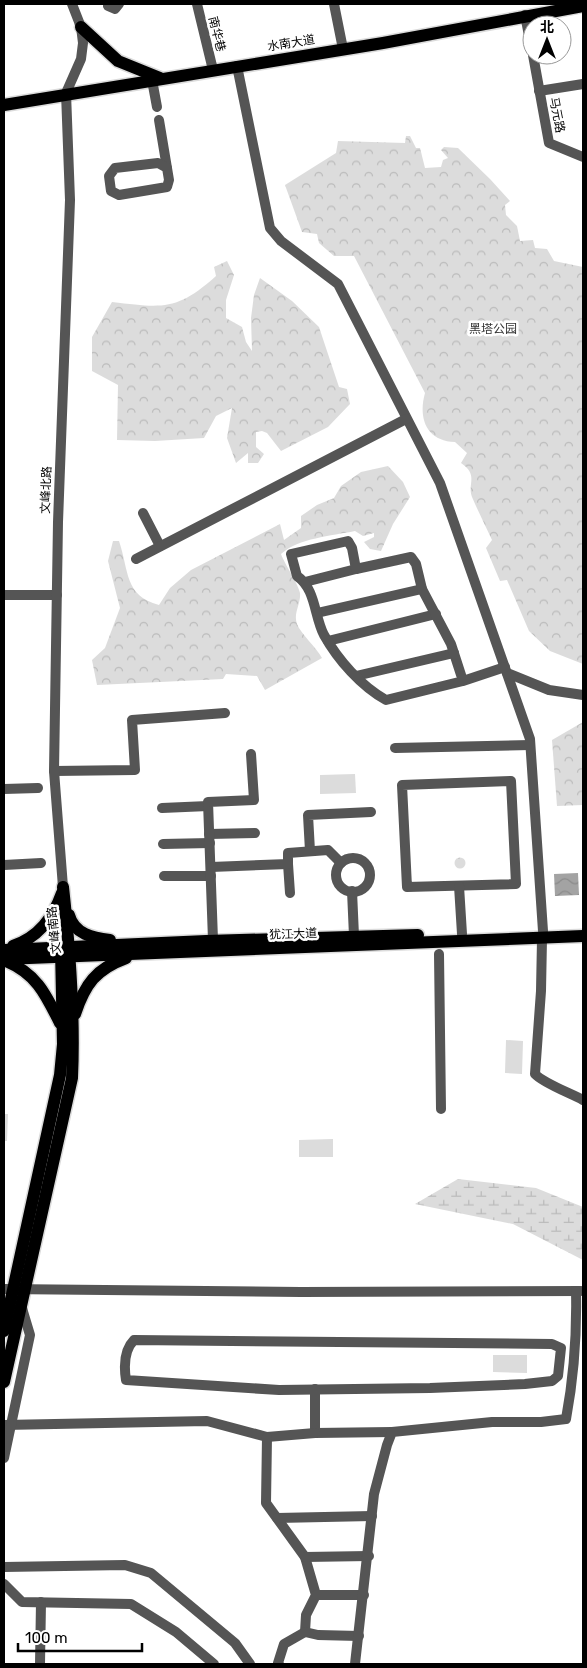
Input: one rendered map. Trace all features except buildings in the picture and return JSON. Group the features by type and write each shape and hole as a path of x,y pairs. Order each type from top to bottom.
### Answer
{"main road":[{"name":"水南大道","path":"4,105 343,48 383,43 525,11 583,6"},
{"path":"81,27 118,61 157,80"},
{"path":"63,890 71,922 78,930 137,949"},
{"path":"4,949 27,941 46,924 54,914 63,890"},
{"name":"文峰南路","path":"4,1331 54,1107 68,1024 63,890"},
{"name":"犹江大道","path":"4,960 65,952 542,935 583,929"},
{"name":"犹江大道","path":"137,949 213,940 462,934 583,936"},
{"name":"犹江大道","path":"4,949 65,952"},
{"path":"4,960 19,967 44,990 68,1024 94,976 105,966 137,949"},
{"name":"文峰南路","path":"4,1382 20,1303 13,1289"}],"street":[{"path":"66,94 81,59 81,27 72,4"},
{"path":"108,6 115,9 119,4"},
{"name":"南华巷","path":"197,4 213,70"},
{"path":"334,4 343,48"},
{"name":"马元路","path":"535,65 549,143 583,157"},
{"path":"237,66 270,228 281,241 338,284 440,483 506,670 530,745 542,935 542,991 535,1074 542,1082 558,1086 583,1100"},
{"path":"157,80 157,107"},
{"path":"540,91 583,84"},
{"name":"文峰北路","path":"63,890 54,771 62,377 70,200 66,94"},
{"path":"159,120 167,168 169,184 163,189 119,195 112,191 109,176 115,168 158,162 167,168"},
{"path":"136,559 406,419"},
{"path":"143,512 160,546"},
{"path":"356,569 352,548 348,541 291,554 297,576 305,582 328,641 344,664 375,694 386,700 506,670 549,690 583,695"},
{"path":"305,582 411,557 416,564 422,589 454,653 463,681"},
{"path":"317,613 422,589"},
{"path":"4,595 57,595"},
{"path":"328,641 436,614"},
{"path":"356,676 454,653"},
{"path":"54,771 135,770 132,720 226,713"},
{"path":"395,748 530,745"},
{"path":"213,940 208,802 254,800 251,754"},
{"path":"511,781 516,884 459,886 407,887 402,785 511,781"},
{"path":"4,789 38,788"},
{"path":"162,808 208,806"},
{"path":"310,851 308,815 372,812"},
{"path":"164,844 255,833"},
{"path":"290,893 288,853 328,850 340,863"},
{"path":"348,858 357,858 363,861 369,870 368,883 360,890 352,892 341,887 336,879 336,870 340,863 348,858"},
{"path":"4,865 41,863"},
{"path":"164,876 288,864"},
{"path":"459,886 462,934"},
{"path":"352,892 354,936"},
{"path":"439,954 441,1109"},
{"path":"7,1426 207,1421 267,1437 315,1433 392,1432 492,1422 542,1422 566,1419 577,1334 578,1291 13,1289"},
{"path":"4,1458 7,1426 30,1335 20,1303"},
{"path":"134,1340 552,1344 561,1348 558,1376 552,1381 430,1388 315,1389 279,1390 126,1380 124,1366 129,1344 134,1340"},
{"path":"315,1389 315,1433"},
{"path":"355,1664 369,1556 374,1494 392,1432"},
{"path":"267,1437 266,1503 305,1557 316,1595 306,1615 305,1632"},
{"path":"277,1518 372,1516"},
{"path":"305,1557 369,1556"},
{"path":"4,1567 125,1564 150,1573 235,1643 250,1664"},
{"path":"4,1584 18,1600 131,1604 176,1632 214,1664"},
{"path":"316,1595 364,1595"},
{"path":"40,1664 41,1602"},
{"path":"279,1664 284,1644 305,1632 318,1635 359,1636"}],"green space":[{"name":"黑塔公园","path":"406,136 410,136 416,148 420,148 425,168 441,167 443,160 448,158 441,150 444,147 458,148 510,201 505,205 506,215 517,226 520,241 533,240 535,248 547,249 554,261 583,267 583,664 550,651 529,631 507,580 500,581 486,548 492,540 472,497 470,472 461,463 467,453 455,442 445,441 437,437 426,426 423,411 425,393 354,256 334,256 319,243 317,234 302,232 285,185 336,153 338,141 405,143"},
{"path":"227,261 234,275 226,300 226,318 242,327 246,342 252,351 251,318 254,295 260,278 292,301 319,327 339,387 347,389 350,404 328,427 281,451 267,433 262,431 256,432 256,447 264,454 258,463 248,463 248,453 236,463 227,438 232,408 216,416 204,438 155,441 117,440 118,385 92,371 92,337 112,302 157,306 179,301 190,296 216,276 214,267"},
{"path":"388,466 403,482 410,497 393,524 381,551 370,549 364,542 374,537 374,533 363,536 355,531 306,541 281,554 300,593 296,616 297,624 322,658 265,690 257,676 226,674 223,679 97,685 92,660 105,648 120,608 108,561 113,541 119,541 127,572 139,595 159,605 170,588 191,570 280,524 284,540 301,528 301,516 317,505 334,498 341,486 361,472"},
{"path":"583,722 583,805 557,806 552,740"},
{"path":"355,774 356,793 320,794 320,775"},
{"path":"460,857 466,863 460,869 454,863"},
{"path":"506,1040 523,1041 522,1074 505,1073"},
{"path":"4,1114 8,1114 7,1141 4,1141"},
{"path":"333,1139 333,1157 299,1157 299,1140"},
{"path":"458,1179 536,1188 583,1207 583,1260 513,1224 415,1204"},
{"path":"493,1355 527,1355 527,1373 493,1372"}],"water":[{"path":"578,873 579,895 555,896 554,874"}]}
